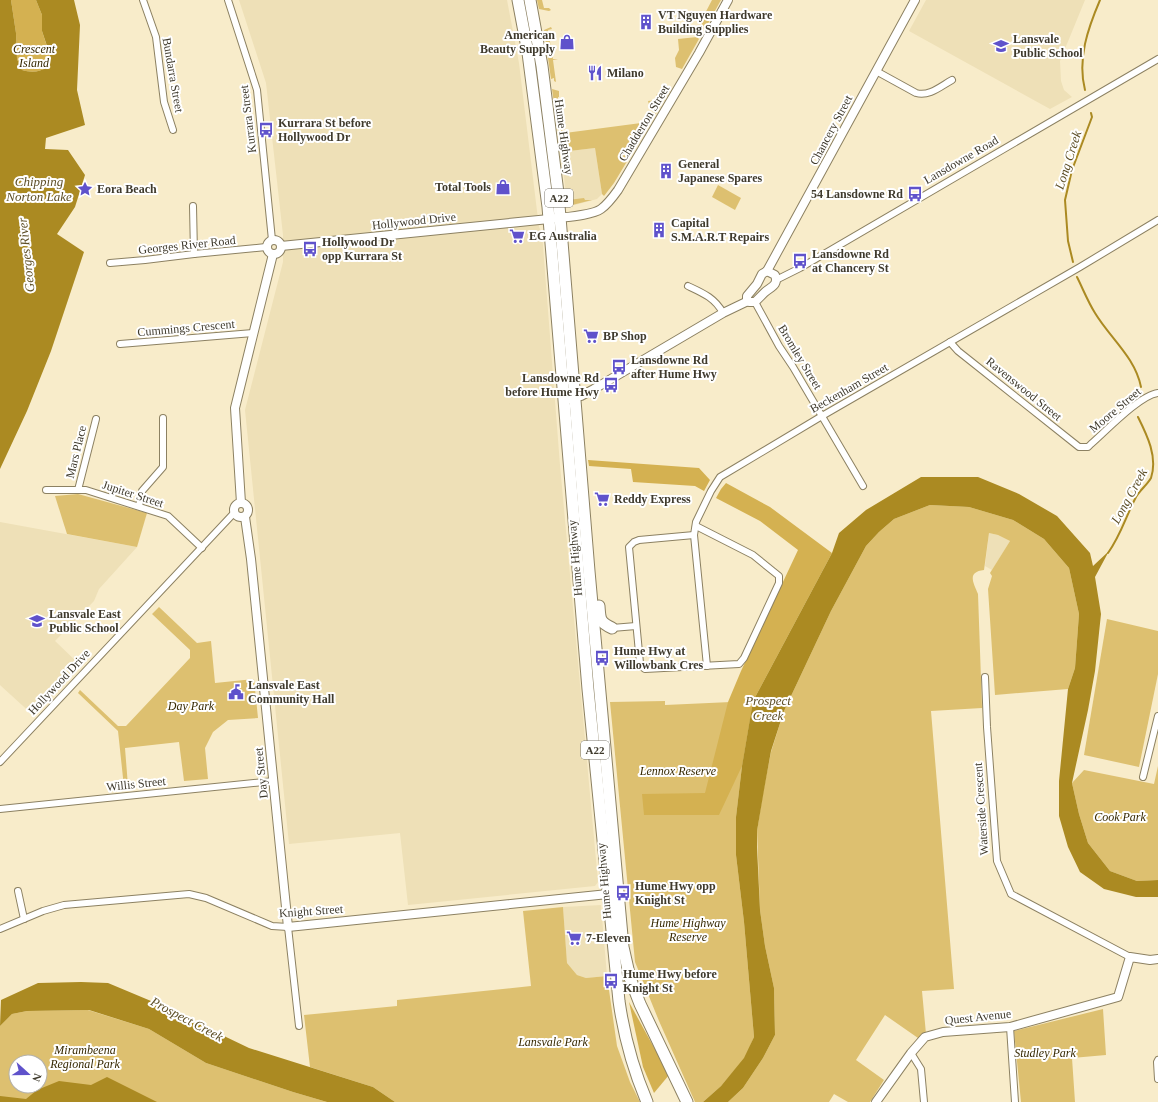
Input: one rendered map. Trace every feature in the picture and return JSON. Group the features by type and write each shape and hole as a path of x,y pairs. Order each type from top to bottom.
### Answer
{"highway":[{"name":"Hume Highway","path":"518,0 531,76 549,219 589,571 618,893 626,962 640,1004 687,1102"},
{"name":"Hume Highway","path":"530,0 541,59 560,218 569,399 588,689 608,894 622,1025 629,1055 646,1100"},
{"path":"589,571 597,588 601,620 603,624 612,628"},
{"path":"595,642 601,634 612,628"}],"street":[{"name":"Bundarra Street","path":"144,0 156,37 164,102 173,130"},
{"name":"Kurrara Street","path":"228,0 257,90 272,240"},
{"name":"Chadderton Street","path":"549,219 598,211 614,196 692,65 728,0"},
{"name":"Chancery Street","path":"751,302 747,296 762,274 767,271 916,0"},
{"name":"Lansdowne Road","path":"776,280 800,268 1158,59"},
{"path":"876,71 916,93 923,95 952,80"},
{"path":"193,206 194,254"},
{"name":"Hollywood Drive","path":"281,246 549,219"},
{"name":"Beckenham Street","path":"707,666 694,535 696,522 711,491 720,477 1158,220"},
{"path":"272,240 279,242 281,246 279,252 273,254 269,253 266,248 272,240"},
{"name":"Georges River Road","path":"110,263 266,248"},
{"path":"241,503 235,408 273,254"},
{"path":"569,399 594,389 723,313 751,302 774,286 776,280 774,274 767,271"},
{"path":"688,286 714,300 723,313"},
{"name":"Bromley Street","path":"751,302 793,367 863,486"},
{"name":"Cummings Crescent","path":"120,344 253,332"},
{"name":"Ravenswood Street","path":"950,342 958,351 1075,444 1079,447 1088,447"},
{"name":"Moore Street","path":"1088,447 1141,400 1152,394 1158,393"},
{"path":"139,506 142,491 163,468 164,418"},
{"name":"Mars Place","path":"78,490 96,419"},
{"name":"Jupiter Street","path":"46,490 86,490 168,516 202,548"},
{"path":"241,503 246,504 248,513 245,517 240,517 234,513 235,506 241,503"},
{"name":"Hollywood Drive","path":"0,762 234,513"},
{"name":"Day Street","path":"245,517 251,559 299,1026"},
{"path":"694,535 639,540 634,542 629,547 640,662 641,666 645,669 739,664 744,658 779,583 779,576 753,555 696,526"},
{"path":"612,628 636,626"},
{"name":"Waterside Crescent","path":"985,677 987,727 997,861 1011,894 1130,957 1150,960 1158,959"},
{"path":"1143,777 1158,716"},
{"name":"Willis Street","path":"0,809 274,781"},
{"path":"18,891 24,919"},
{"name":"Knight Street","path":"0,929 42,911 64,905 189,894 206,898 272,926 288,928 608,894"},
{"name":"Quest Avenue","path":"876,1102 925,1037 943,1032 1010,1027 1118,997 1130,957"},
{"path":"1010,1027 1015,1102"},
{"path":"911,1054 921,1069 924,1102"},
{"path":"1157,1061 1158,1079"}],"shaded area":[{"path":"239,0 507,0 519,63 539,227 542,233 560,465 598,882 595,886 408,905 400,833 289,844 245,410 283,262 283,235 266,83"},
{"name":"Lansvale Public School","path":"926,0 1085,0 1060,61 1061,81 1064,90 1072,97 1050,109 909,31"},
{"path":"595,148 602,194 597,199 571,206 567,203 561,152"},
{"name":"Lansvale East Public School","path":"0,522 137,547 99,589 94,601 55,641 81,666 34,716 0,685"},
{"path":"989,533 998,535 1010,541 992,570 985,566"},
{"name":"7-Eleven","path":"601,905 607,976 586,978 577,975 567,963 563,907"}],"green space":[{"name":"Crescent Island","path":"11,0 36,0 42,15 42,31 50,56 48,67 42,70 29,72 22,70 17,59 16,33"},
{"path":"537,0 542,0 544,8 549,8 551,10 539,9"},
{"path":"712,0 721,0 705,29 702,28 703,25 700,23"},
{"path":"551,27 552,29 548,30 553,59 558,59 553,60 556,82 554,81 554,78 551,79 544,30"},
{"path":"697,37 699,39 682,69 676,67 675,58 679,50 678,39"},
{"path":"666,87 670,91 654,117 651,115 654,109 650,108 648,101 656,100 656,95 659,93 662,94"},
{"path":"552,89 559,91 558,97 562,130 565,133 641,123 645,125 647,121 650,123 614,183 604,196 602,194 595,148 561,152"},
{"path":"718,185 741,198 735,210 712,197"},
{"path":"584,198 585,200 592,200 572,205 568,200"},
{"path":"588,460 699,468 710,480 704,491 695,486 633,482 631,469 589,466"},
{"path":"726,483 770,507 832,553 753,701 742,766 719,815 644,815 642,794 705,793 728,702 798,550 760,521 716,498"},
{"path":"78,494 147,513 137,547 67,534 55,496"},
{"path":"930,505 969,507 1013,520 1044,539 1069,568 1079,614 1075,668 1068,689 995,695 988,589 992,576 990,573 1010,541 998,535 989,533 984,570 973,575 973,582 978,594 982,708 931,711 954,989 922,991 926,1034 918,1038 885,1015 856,1060 884,1080 870,1102 848,1102 834,1094 829,1102 728,1102 743,1088 763,1058 775,1035 774,988 765,946 760,910 757,831 771,752 784,711 831,611 866,546 894,519"},
{"name":"Day Park","path":"159,607 197,643 211,641 215,683 254,679 258,718 228,720 213,732 205,748 208,779 184,781 179,742 125,748 128,786 124,787 118,731 78,693 80,690 118,726 126,726 190,658 190,650 152,614"},
{"path":"1107,619 1158,631 1158,674 1139,767 1084,755"},
{"path":"665,701 665,705 753,701 742,766 736,817 736,855 744,922 754,1037 745,1058 721,1086 703,1102 695,1102 635,962 610,702"},
{"name":"Cook Park","path":"1158,766 1158,880 1137,881 1110,871 1088,843 1079,814 1072,783 1084,770 1154,784"},
{"name":"Lansvale Park","path":"563,907 567,963 577,975 586,978 607,976 617,1046 630,1082 640,1102 395,1102 373,1087 310,1067 304,1015 397,1006 397,1000 531,986 523,911"},
{"path":"629,1002 669,1075 654,1093 643,1067"},
{"name":"Studley Park","path":"1103,1009 1106,1055 1072,1058 1075,1102 1021,1102 1014,1031"},
{"name":"Mirambeena Regional Park","path":"88,1010 149,1029 206,1063 327,1102 0,1102 0,1026 12,1014 27,1011"}],"water":[{"name":"Chipping Norton Lake","path":"0,0 11,0 16,33 17,59 22,70 32,72 48,67 50,55 42,31 42,15 36,0 74,0 80,25 77,90 85,125 46,138 45,149 68,150 85,175 75,207 57,234 84,252 51,351 27,411 0,469"},
{"name":"Prospect Creek","path":"921,477 978,477 1019,494 1057,516 1090,553 1093,566 1109,551 1095,577 1101,614 1095,671 1072,783 1079,814 1088,843 1110,871 1137,881 1158,880 1158,897 1136,897 1104,889 1080,872 1068,847 1059,816 1059,781 1068,689 1075,668 1079,614 1069,568 1044,539 1013,520 969,507 930,505 894,519 866,546 831,611 784,711 771,751 757,831 757,847 760,910 765,946 774,988 775,1035 763,1058 743,1088 728,1102 703,1102 721,1086 744,1058 754,1037 744,922 736,855 736,817 742,766 753,701 832,553 839,533 866,510"},
{"name":"Prospect Creek","path":"38,983 108,983 151,1001 249,1048 373,1087 395,1102 327,1102 293,1092 206,1063 149,1029 89,1010 27,1011 12,1014 0,1026 1,1000"},
{"path":"107,1077 157,1102 0,1102 0,1096 26,1099 32,1094 48,1094 48,1086 59,1081 91,1085"}],"waterway":[{"name":"Long Creek","path":"1085,90 1082,67 1083,55 1091,22 1100,0"},
{"name":"Long Creek","path":"1073,262 1068,241 1065,200 1072,170 1092,117 1091,113"},
{"name":"Long Creek","path":"1077,277 1095,313 1128,357 1138,376 1141,387"},
{"name":"Long Creek","path":"1108,553 1113,546 1136,497 1148,483 1153,470 1150,446 1138,417"}],"place":[{"name":"VT Nguyen Hardware Building Supplies","path":"646,22"},
{"name":"American Beauty Supply","path":"567,42"},
{"name":"Lansvale Public School","path":"1001,46"},
{"name":"Milano","path":"595,73"},
{"name":"Kurrara St before Hollywood Dr","path":"266,130"},
{"name":"General Japanese Spares","path":"666,171"},
{"name":"Total Tools","path":"503,187"},
{"name":"Eora Beach","path":"85,189"},
{"name":"54 Lansdowne Rd","path":"915,194"},
{"name":"Capital S.M.A.R.T Repairs","path":"659,230"},
{"name":"EG Australia","path":"517,236"},
{"name":"Hollywood Dr opp Kurrara St","path":"310,249"},
{"name":"Lansdowne Rd at Chancery St","path":"800,261"},
{"name":"BP Shop","path":"591,336"},
{"name":"Lansdowne Rd after Hume Hwy","path":"619,367"},
{"name":"Lansdowne Rd before Hume Hwy","path":"611,385"},
{"name":"Reddy Express","path":"602,499"},
{"name":"Lansvale East Public School","path":"37,621"},
{"name":"Hume Hwy at Willowbank Cres","path":"602,658"},
{"name":"Lansvale East Community Hall","path":"236,692"},
{"name":"Hume Hwy opp Knight St","path":"623,893"},
{"name":"7-Eleven","path":"574,938"},
{"name":"Hume Hwy before Knight St","path":"611,981"}],"water label":[{"name":"Georges River","path":"26,255"}],"park label":[{"name":"Lennox Reserve","path":"678,771"},
{"name":"Hume Highway Reserve","path":"688,930"}]}
